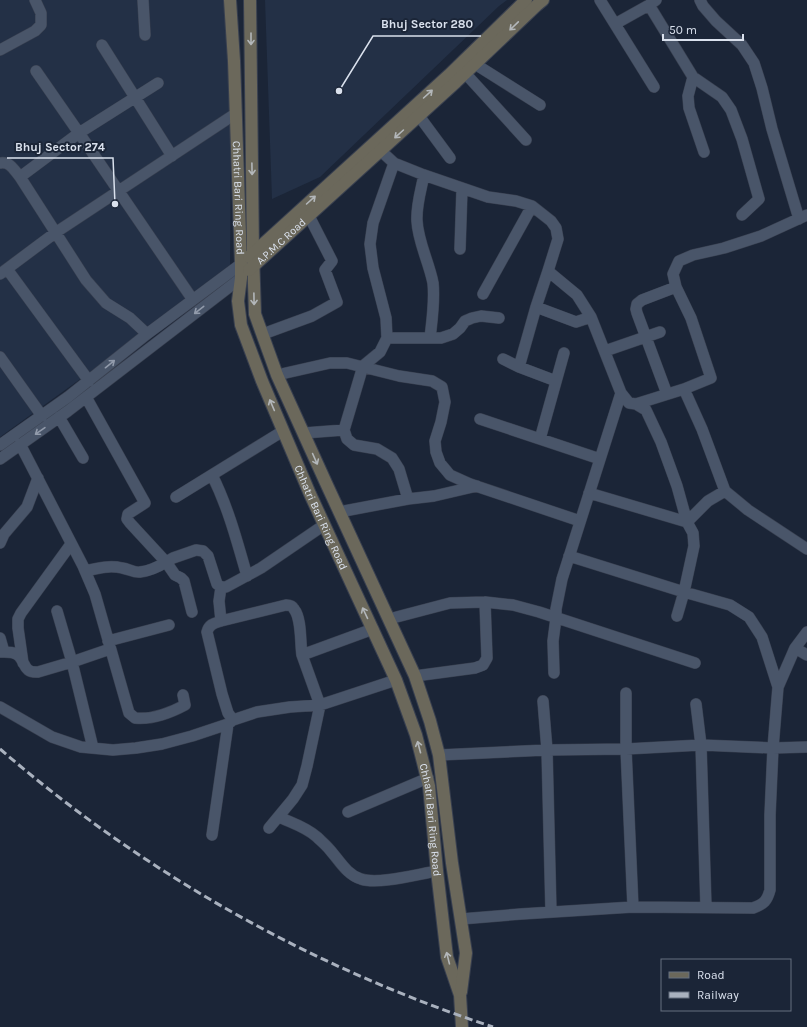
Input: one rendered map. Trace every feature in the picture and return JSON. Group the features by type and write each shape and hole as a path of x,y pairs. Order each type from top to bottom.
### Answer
{"main road":[{"name":"Chhatri Bari Ring Road","path":"230,0 234,62 241,264 238,301 241,325 262,381 310,494 396,680 416,735 428,778 447,957 460,995 462,1027"},
{"path":"250,0 255,314 278,375 339,512 415,676 430,721 439,756 452,864 466,953 460,995"},
{"name":"A.P.M.C Road","path":"241,264 449,75 526,0"},
{"name":"A.P.M.C Road","path":"241,278 466,73 543,0"}],"street":[{"path":"0,50 35,31 41,25 41,13 35,0"},
{"path":"143,0 145,35"},
{"path":"600,0 654,87"},
{"path":"636,404 711,378 691,318 676,287 673,274 679,261 693,255 724,248 761,236 803,217 774,137 762,88 754,63 742,45 716,21 703,6 700,0"},
{"path":"615,24 652,3 693,77 722,97 731,110 742,139 759,199 742,215"},
{"path":"102,45 172,156"},
{"path":"475,64 540,105"},
{"path":"36,71 193,300"},
{"path":"466,73 526,140"},
{"path":"693,77 688,96 689,108 704,152"},
{"path":"20,177 79,133 158,82"},
{"path":"89,381 3,271 55,233 235,114"},
{"path":"419,116 450,158"},
{"path":"381,151 394,163 462,189 488,197 516,201 532,206 551,221 556,228 558,239 536,307 520,367"},
{"path":"0,163 4,162 10,165 20,177 86,280 106,303 130,318 147,334"},
{"path":"394,163 373,222 370,244 373,268 386,318 388,338 380,352 363,366 344,430 347,439 354,445 377,449 392,458 399,470 408,499"},
{"path":"424,175 416,211 423,252 430,268 433,284 434,300 430,338"},
{"path":"460,248 462,189"},
{"path":"483,294 532,206"},
{"path":"263,334 312,316 337,302 325,270 332,261 309,216"},
{"name":"A.P.M.C Road","path":"0,445 68,397 147,334 241,264"},
{"path":"548,271 577,295 591,317 621,393 628,403 636,404 646,410 661,442 677,486 687,522 693,534 694,546 677,616"},
{"name":"A.P.M.C Road","path":"0,459 59,418 241,278"},
{"path":"667,394 636,309 637,304 642,300 676,287"},
{"path":"536,307 576,322 591,317"},
{"path":"388,338 441,338 453,334 465,321 472,318 481,316 498,318"},
{"path":"604,351 660,332"},
{"path":"540,439 564,353"},
{"path":"0,357 42,416"},
{"path":"503,359 556,380"},
{"path":"278,375 330,363 347,362 398,376 432,381 442,387 445,402 435,441 436,452 440,463 450,475 477,486 580,521"},
{"path":"684,388 702,429 725,491 748,510 807,549"},
{"path":"554,673 553,641 559,592 621,393"},
{"path":"86,397 145,503 128,514 127,519 175,574 184,581 192,612"},
{"path":"59,418 83,458"},
{"path":"480,419 600,459"},
{"path":"304,433 344,430"},
{"path":"176,497 283,431"},
{"path":"20,444 85,571 95,594 130,713 134,718 141,719 168,714 185,705 183,695"},
{"path":"212,475 232,525 247,576"},
{"path":"1,535 27,507 38,478"},
{"path":"339,512 408,499 434,496 477,486"},
{"path":"687,522 708,501 725,491"},
{"path":"589,493 687,522"},
{"path":"85,571 109,567 124,568 133,572 146,571 158,567 173,558 196,550 203,551 208,556 216,584 221,587 226,587 276,558 324,525"},
{"path":"23,663 18,619 71,544"},
{"path":"569,556 684,592 730,604 749,617 762,637 778,687"},
{"path":"221,587 219,602 221,621"},
{"path":"389,619 450,603 485,602 513,605 539,612 695,663"},
{"path":"415,676 475,668 483,664 487,658 485,602"},
{"path":"212,835 230,722 207,632 208,628 210,625 221,621 286,605 295,609 300,624 302,655 320,705 302,784 293,799 269,828"},
{"path":"57,611 72,662 93,748"},
{"path":"0,638 2,652 18,655 27,670 38,672 72,662 109,645 169,625"},
{"path":"302,655 373,629"},
{"path":"461,919 633,907 753,908 762,905 767,899 770,890 770,815 778,687 795,648 807,632"},
{"path":"795,648 807,655"},
{"path":"0,707 52,736 81,746 113,750 162,744 192,736 257,712 290,707 320,705 396,680"},
{"path":"626,693 626,749 633,907"},
{"path":"543,701 547,750 551,912"},
{"path":"696,704 700,745 706,907"},
{"path":"439,756 547,750 626,749 700,745 773,748 807,747"},
{"path":"348,812 428,778"},
{"path":"279,817 303,827 315,835 329,848 350,874 361,879 376,881 437,870"}],"shaded area":[{"path":"0,0 226,0 231,138 230,271 0,437"},
{"path":"265,0 507,0 320,177 272,199"}],"railway":[{"path":"0,749 55,794 113,837 172,876 233,912 295,946 360,976 426,1003 493,1027"}],"place":[{"name":"Bhuj Sector 280","path":"339,91"},
{"name":"Bhuj Sector 274","path":"115,204"}]}
